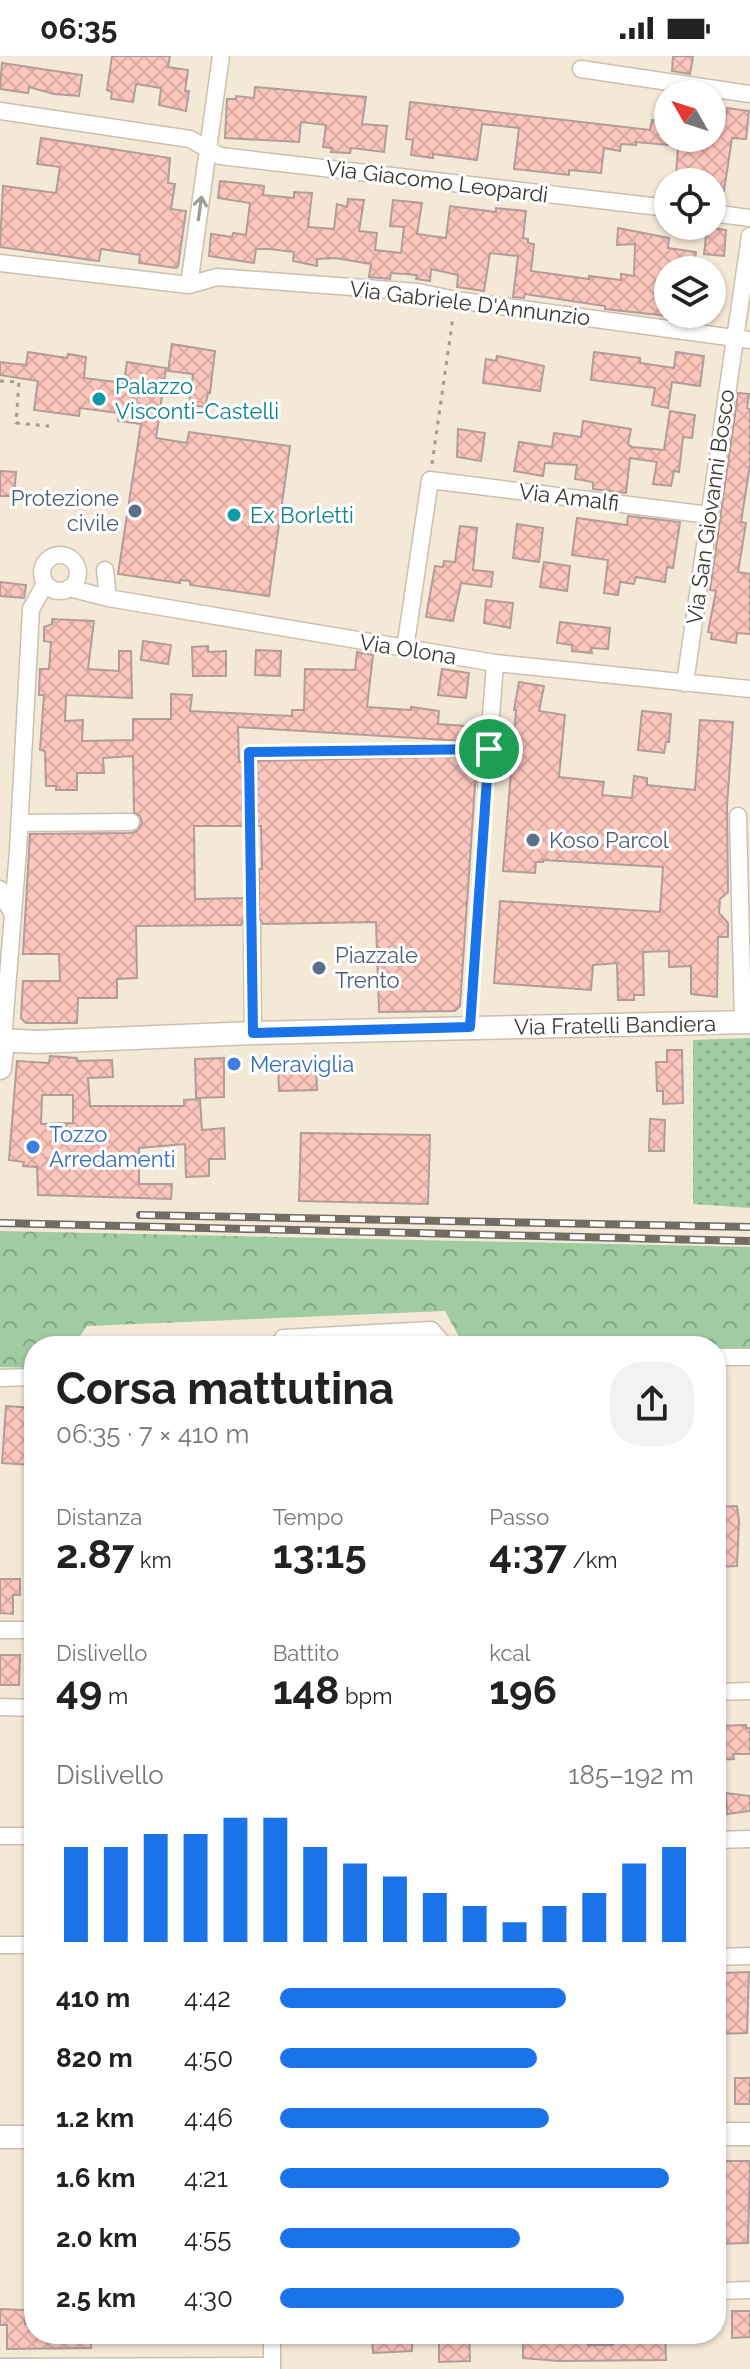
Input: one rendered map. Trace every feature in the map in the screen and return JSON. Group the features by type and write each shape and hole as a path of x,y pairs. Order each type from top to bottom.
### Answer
{"street":[{"path":"189,285 221,56"},
{"path":"581,69 750,94"},
{"name":"Via Giacomo Leopardi","path":"0,111 190,139 220,156 654,206"},
{"path":"726,215 750,218"},
{"name":"Via San Giovanni Bosco","path":"685,683 709,515 742,339 750,236"},
{"name":"Via Gabriele D'Annunzio","path":"0,263 189,285 217,277 418,292 456,300 742,339"},
{"path":"405,649 430,480"},
{"name":"Via Amalfi","path":"430,480 709,515"},
{"path":"60,554 71,558 77,568 77,579 69,588 54,590 45,584 42,567 49,558 60,554"},
{"path":"105,570 108,598"},
{"path":"0,1068 18,841 31,609 45,584"},
{"name":"Via Olona","path":"69,588 108,598 495,663 750,689"},
{"path":"486,784 495,663"},
{"path":"738,816 747,1022"},
{"path":"19,823 131,822"},
{"path":"0,864 8,861 18,841"},
{"path":"0,889 13,914"},
{"path":"252,925 253,1033"},
{"name":"Via Fratelli Bandiera","path":"1,1040 37,1042 253,1033 747,1022"},
{"path":"320,1336 431,1330 436,1336"},
{"path":"726,1357 750,1357"},
{"path":"0,1378 24,1377"},
{"path":"0,1630 24,1630"},
{"path":"726,1692 750,1691"},
{"path":"0,1707 24,1708"},
{"path":"0,1836 24,1836"},
{"path":"726,1840 750,1839"},
{"path":"0,1945 24,1945"},
{"path":"726,1957 750,1956"},
{"path":"726,2134 750,2134"},
{"path":"0,2137 24,2137"},
{"path":"726,2291 750,2290"},
{"path":"0,2367 272,2368 272,2344"}],"lane":[{"path":"252,925 249,752 489,749"},
{"path":"470,1027 486,784"}],"path":[{"path":"430,480 456,300"},
{"path":"0,381 19,382 16,423 49,426"}],"green space":[{"path":"750,1038 750,1208 693,1204 693,1040"},
{"path":"0,1231 750,1247 750,1351 726,1350 726,1336 459,1336 445,1311 87,1326 80,1336 24,1336 24,1368 0,1367"}],"building":[{"path":"112,56 170,56 168,67 188,70 186,111 159,105 161,88 136,84 133,102 111,99 112,92 107,90"},
{"path":"673,56 693,56 690,74 672,71"},
{"path":"2,63 82,75 79,96 54,94 29,87 28,93 0,89"},
{"path":"255,87 366,97 362,124 387,126 384,152 351,148 350,153 331,152 332,148 323,147 326,125 301,122 299,142 225,138 227,99 236,99 236,96 254,98"},
{"path":"410,102 650,130 654,120 654,144 621,144 620,151 604,148 601,173 569,170 569,175 514,169 519,128 482,124 477,160 433,154 433,158 411,155 413,140 406,139"},
{"path":"727,108 749,111 746,139 732,138 726,178 726,168 677,168 678,152 726,152"},
{"path":"41,138 170,158 168,183 175,184 171,209 186,211 178,266 139,263 140,255 101,249 99,261 0,247 3,186 56,193 60,167 37,164"},
{"path":"220,181 264,186 263,195 294,198 294,192 312,193 308,227 334,229 337,204 347,207 348,199 364,200 359,231 377,233 375,250 401,253 404,227 390,226 393,200 422,203 417,234 446,238 450,206 496,212 496,208 526,211 523,238 534,244 531,271 589,279 589,276 621,280 621,274 634,276 635,244 617,245 618,228 654,235 654,240 669,240 668,248 696,252 695,256 654,256 654,314 605,309 605,306 525,294 524,298 513,297 518,256 490,253 484,291 457,287 458,275 431,269 430,281 416,279 417,275 391,273 390,279 369,277 371,264 335,258 317,259 317,266 293,261 294,252 256,249 254,263 209,256 211,234 246,235 250,203 218,198"},
{"path":"706,240 725,240 724,256 704,254"},
{"path":"172,344 215,351 210,393 205,407 189,405 193,374 168,371"},
{"path":"28,352 67,358 68,354 86,357 84,378 124,383 127,362 166,368 156,438 187,443 189,432 290,446 269,596 190,585 190,581 180,580 180,583 118,574 141,424 118,421 119,413 80,408 79,416 34,410 38,381 0,375 0,362 26,365"},
{"path":"594,352 640,358 640,363 674,368 676,352 704,356 700,386 672,382 668,408 652,405 655,388 591,380"},
{"path":"497,356 544,366 540,391 483,383 486,359 496,361"},
{"path":"738,393 749,394 747,408 750,409 750,465 741,522 746,523 738,572 750,574 750,634 737,633 736,643 711,639 712,633 708,632 716,591 710,590"},
{"path":"670,411 695,415 692,438 683,437 679,472 674,471 671,486 653,484 657,462 630,458 626,493 593,489 593,482 575,479 577,465 545,463 543,476 514,471 519,442 552,447 554,433 581,437 583,421 631,429 628,444 632,447 664,450"},
{"path":"458,429 485,433 481,461 457,457"},
{"path":"0,471 16,472 14,496 0,496"},
{"path":"628,516 680,522 673,568 667,567 665,582 636,577 634,584 620,582 618,595 604,593 608,560 572,555 577,518 627,525"},
{"path":"517,524 543,528 539,562 513,558"},
{"path":"460,526 477,528 473,570 493,572 491,587 461,583 453,621 426,617 435,566 443,567 444,561 455,562"},
{"path":"544,562 570,566 567,591 540,587"},
{"path":"0,582 26,585 24,598 0,596"},
{"path":"486,600 513,603 510,628 484,623"},
{"path":"52,619 94,621 88,669 119,671 119,651 131,651 132,698 66,695 65,721 83,720 82,741 133,740 133,719 171,719 171,694 192,695 190,711 292,716 292,710 304,710 305,669 355,670 357,652 373,655 367,707 411,710 411,707 439,711 438,724 479,727 478,742 238,727 243,826 194,826 195,899 245,898 245,917 241,925 136,926 137,978 117,979 117,998 78,998 77,1023 26,1023 21,1018 23,981 60,981 59,954 23,954 30,834 131,833 137,831 142,823 140,816 134,812 133,756 103,758 104,773 77,773 77,790 56,790 56,786 46,786 45,751 40,750 44,695 39,695 40,669 49,669 51,642 44,641 44,627 52,624"},
{"path":"560,622 610,628 608,649 591,648 592,653 572,651 572,645 557,643"},
{"path":"143,641 171,645 168,664 141,660"},
{"path":"208,646 208,652 226,651 226,676 193,676 192,647"},
{"path":"256,650 281,651 280,676 255,675"},
{"path":"442,669 469,673 466,698 438,695"},
{"path":"519,682 544,686 539,711 565,715 559,777 604,782 602,795 632,798 634,776 647,778 647,785 695,790 700,720 733,722 727,806 728,892 720,899 719,913 728,923 728,937 718,937 717,997 691,994 691,966 669,967 669,951 643,952 644,995 634,995 634,1000 618,1000 617,963 593,965 591,990 494,983 500,901 660,912 663,867 543,860 536,862 535,873 503,871 514,710"},
{"path":"642,711 671,714 669,742 666,742 664,753 638,750"},
{"path":"477,756 460,1006 455,1011 379,1012 376,922 263,924 259,917 259,869 262,869 261,826 257,826 256,761"},
{"path":"667,1050 682,1050 683,1103 663,1104 663,1091 657,1091 656,1062 667,1062"},
{"path":"50,1056 77,1058 77,1061 112,1060 113,1077 88,1078 90,1106 184,1106 184,1100 200,1099 202,1130 224,1128 225,1159 209,1159 209,1176 186,1177 185,1144 139,1148 139,1184 172,1184 171,1199 38,1195 37,1167 23,1166 24,1162 9,1160 17,1061 49,1063","holes":["42,1095 73,1095 73,1123 41,1124"]},
{"path":"224,1058 224,1097 196,1098 195,1059"},
{"path":"316,1064 317,1090 279,1091 278,1065"},
{"path":"650,1119 665,1120 664,1151 649,1151"},
{"path":"301,1133 430,1135 428,1204 299,1201"},
{"path":"6,1406 24,1407 24,1465 2,1463"},
{"path":"737,1506 737,1566 726,1567 726,1507"},
{"path":"0,1579 20,1579 20,1595 13,1595 13,1614 0,1613"},
{"path":"0,1655 20,1655 19,1685 0,1685"},
{"path":"746,1725 750,1728 750,1754 733,1754 734,1759 726,1759 726,1726"},
{"path":"726,1793 750,1796 750,1811 727,1814"},
{"path":"749,1972 747,2033 726,2034 726,1973"},
{"path":"735,2078 750,2078 750,2104 735,2104"},
{"path":"726,2161 750,2161 748,2243 726,2244"},
{"path":"0,2309 24,2310 24,2344 91,2344 91,2348 7,2349 7,2325 0,2325"},
{"path":"732,2311 750,2311 750,2337 732,2338"},
{"path":"373,2344 412,2344 412,2351 373,2353"},
{"path":"439,2344 469,2344 470,2361 439,2362"},
{"path":"523,2344 665,2344 666,2360 559,2361 523,2358"}],"railway":[{"path":"140,1215 750,1227"},
{"path":"0,1223 750,1241"}],"place":[{"name":"Palazzo Visconti-Castelli","path":"99,399"},
{"name":"Protezione civile","path":"135,511"},
{"name":"Ex Borletti","path":"234,515"},
{"name":"Koso Parcol","path":"533,840"},
{"name":"Piazzale Trento","path":"319,968"},
{"name":"Meraviglia","path":"234,1064"},
{"name":"Tozzo Arredamenti","path":"33,1147"}],"route":[{"path":"489,749 470,1027 253,1033 249,752 489,749"}]}
